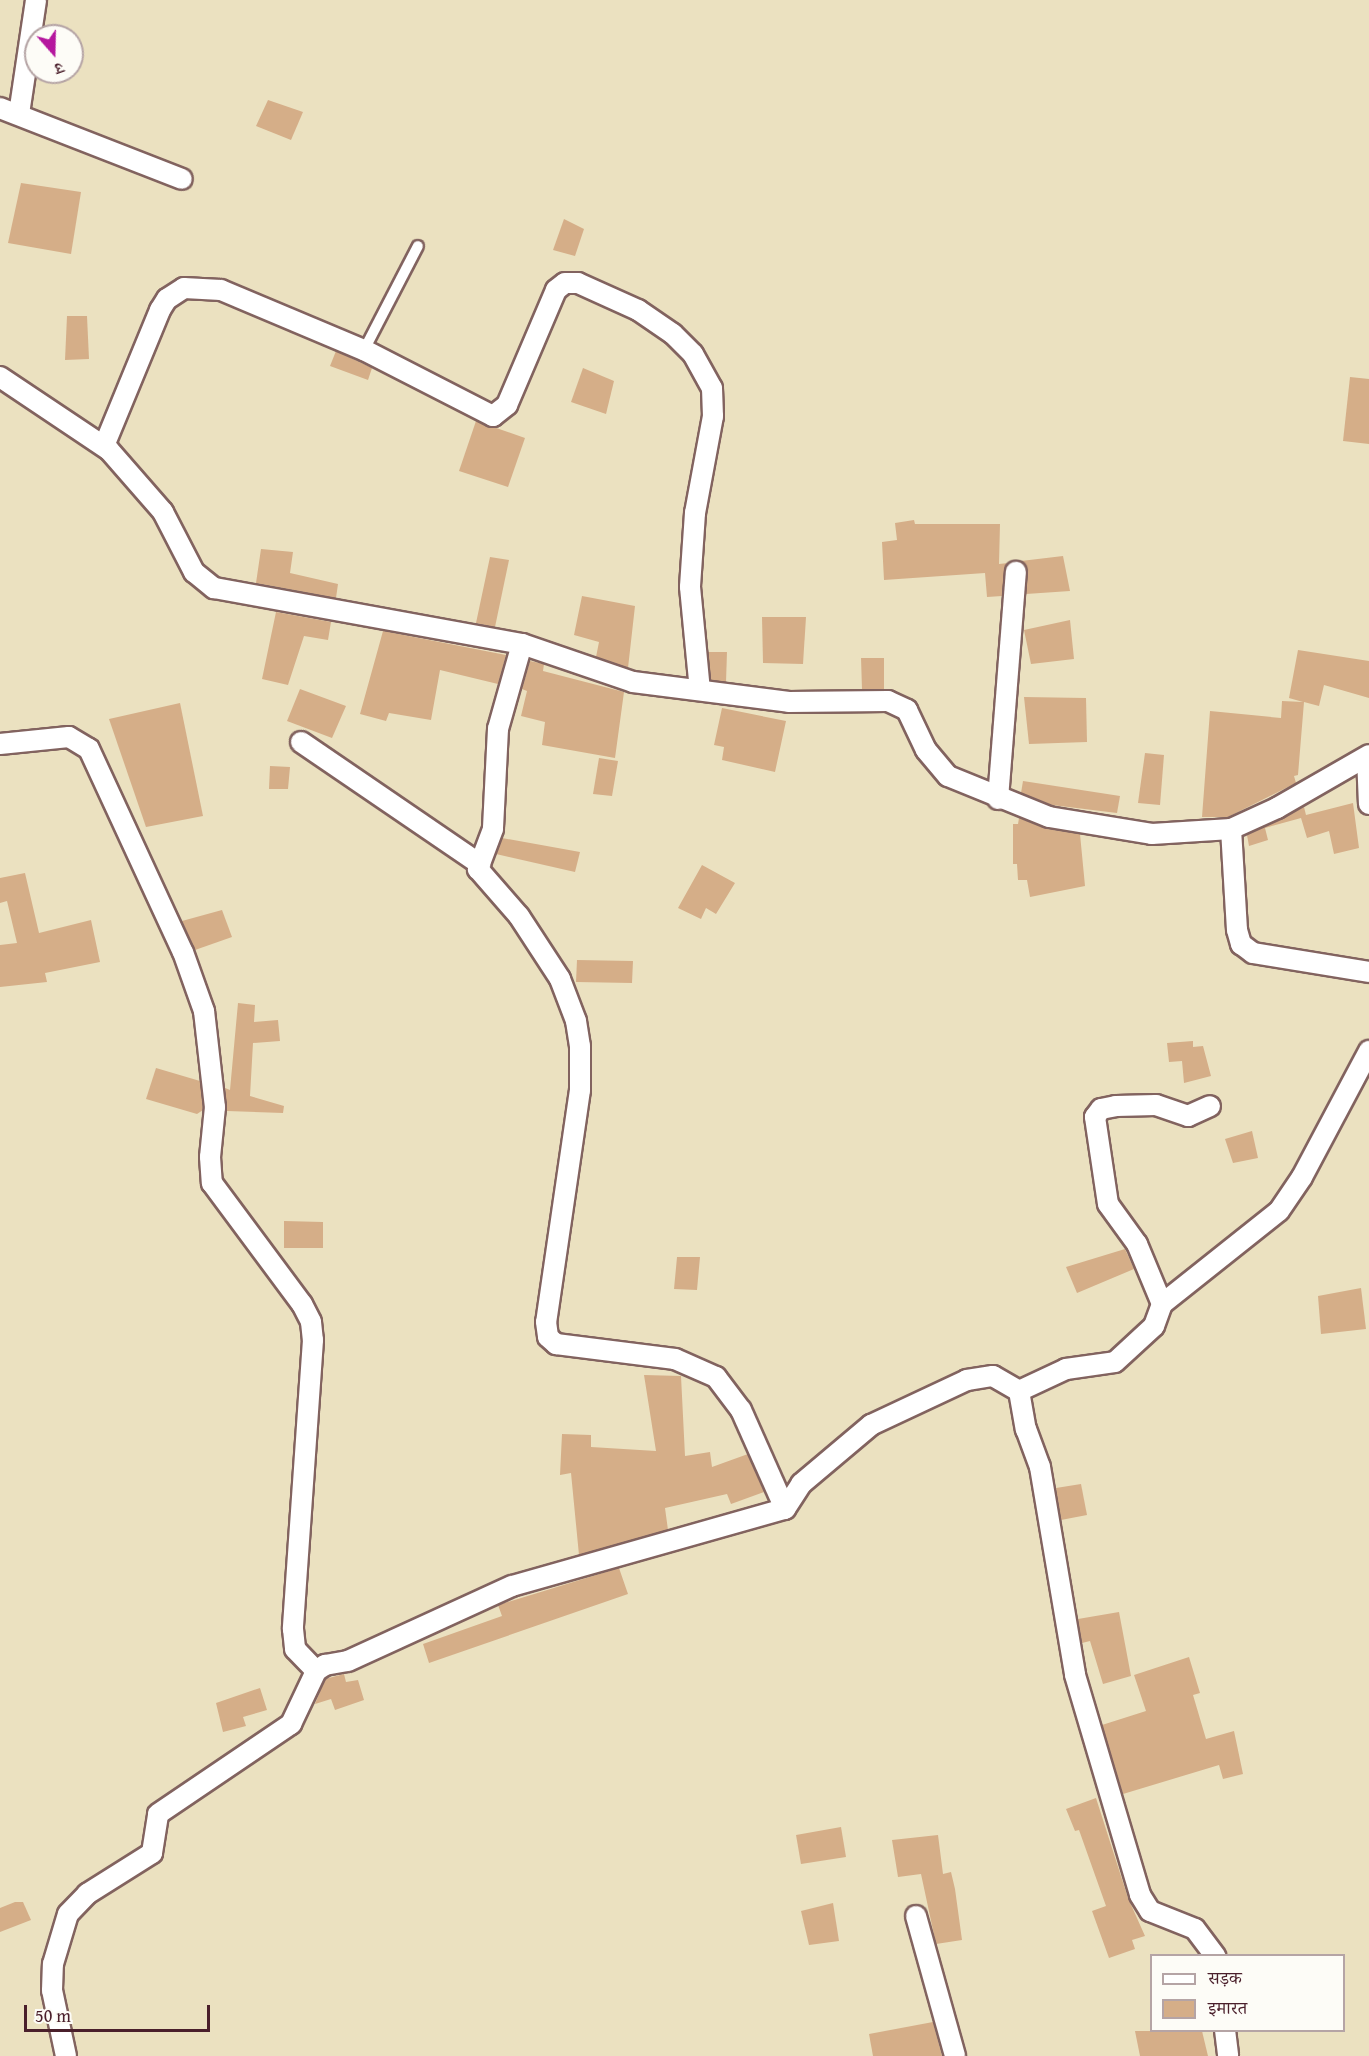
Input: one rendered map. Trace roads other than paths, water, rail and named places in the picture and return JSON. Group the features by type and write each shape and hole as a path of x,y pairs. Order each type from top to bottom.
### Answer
{"street":[{"path":"19,114 36,0"},
{"path":"0,108 182,179"},
{"path":"104,446 160,310 167,299 184,288 221,290 364,350 486,414 499,414 507,405 556,291 571,282 638,310 693,354 712,388 714,400 695,513 690,587 700,690"},
{"path":"0,377 104,446 154,500 194,572 207,585 522,644 633,682 789,702 888,700 900,704 911,716 937,765 948,776 998,799 1049,817 1152,834 1231,829 1277,808 1368,756 1369,804"},
{"path":"998,799 1017,572"},
{"path":"522,644 498,729 493,829 478,869 519,916 560,979 576,1021 580,1046 580,1090 546,1322 548,1337 556,1344 675,1359 716,1377 741,1410 785,1509"},
{"path":"0,744 69,737 88,749 183,952 204,1011 215,1107 210,1157 212,1183 302,1304 311,1322 313,1340 293,1629 295,1649 316,1671"},
{"path":"301,742 480,864"},
{"path":"1231,829 1237,930 1241,944 1253,953 1369,972"},
{"path":"1019,1391 1066,1369 1115,1362 1154,1326 1162,1304 1279,1211 1302,1178 1369,1051"},
{"path":"1162,1304 1137,1244 1108,1204 1095,1117 1101,1110 1116,1106 1156,1105 1188,1116 1210,1106"},
{"path":"66,2056 52,1990 53,1964 68,1914 87,1894 152,1853 158,1814 291,1724 316,1671 325,1665 348,1661 512,1586 785,1509 801,1484 871,1425 967,1380 993,1376 1019,1391 1026,1429 1040,1467 1075,1676 1140,1895 1150,1911 1159,1917 1195,1929 1214,1954"},
{"path":"916,1916 956,2056"},
{"path":"1225,2032 1228,2056"}],"lane":[{"path":"364,350 418,246"}]}
